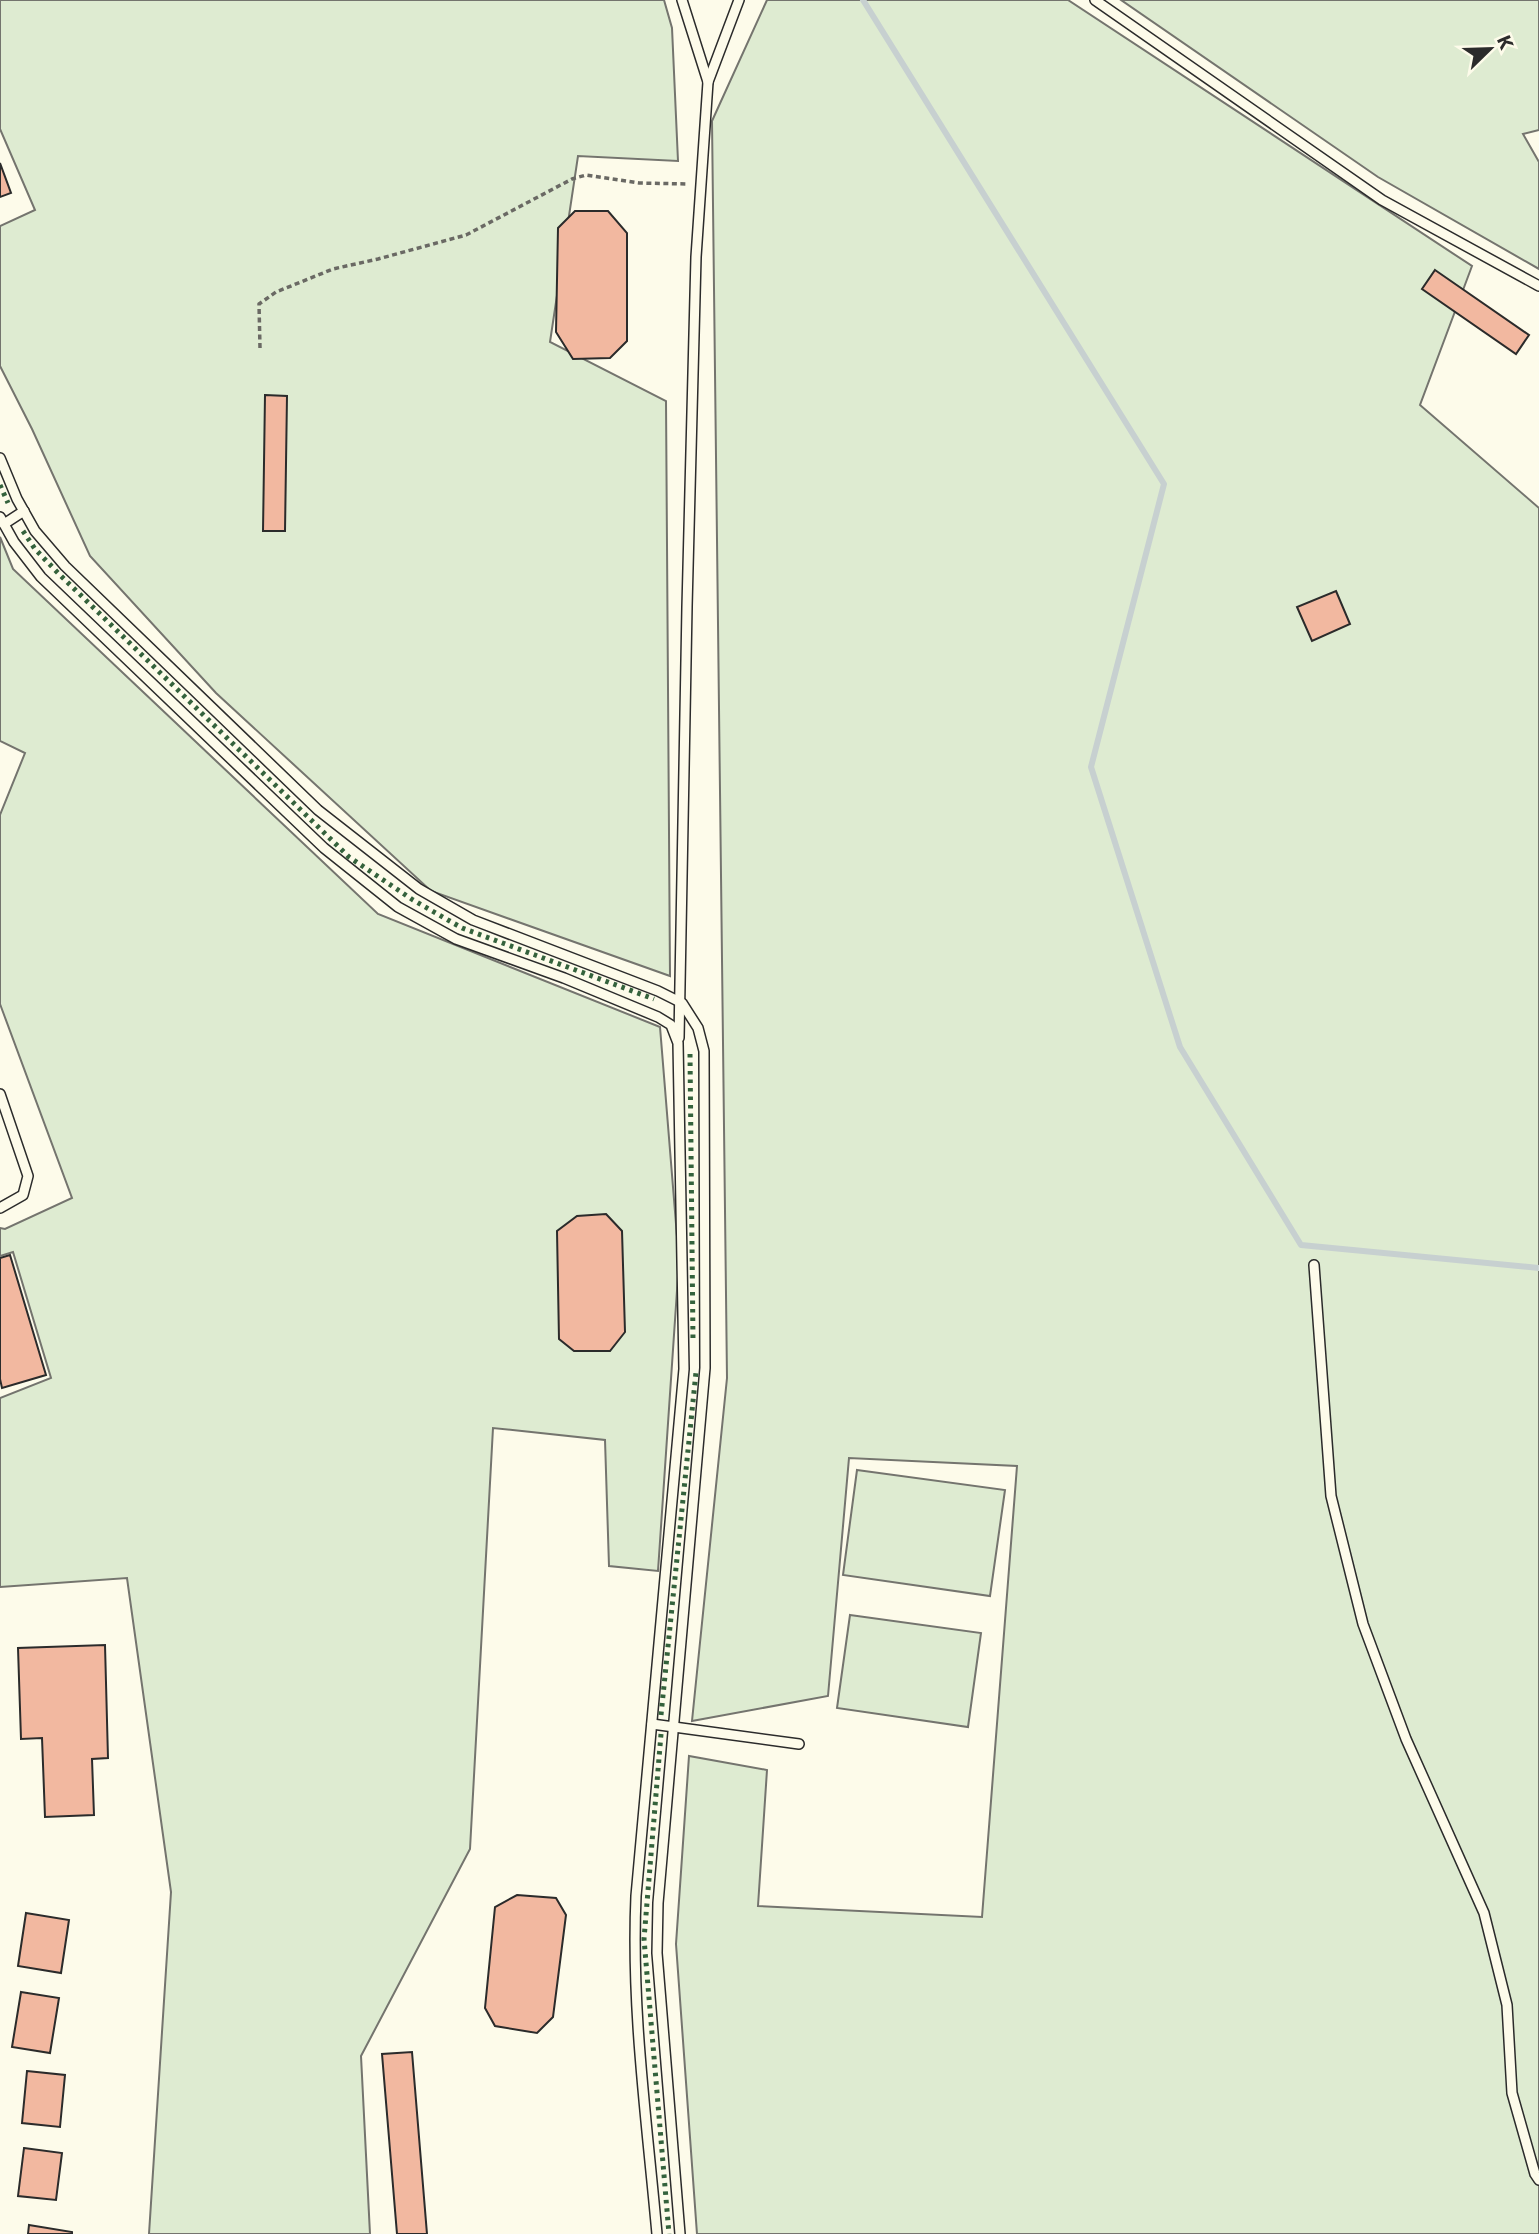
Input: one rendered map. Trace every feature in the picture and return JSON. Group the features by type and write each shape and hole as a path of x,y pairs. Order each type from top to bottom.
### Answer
{"lane":[{"path":"682,0 708,82"},
{"path":"657,2234 635,1992 634,1943 684,1369 678,1043 696,257 708,82 739,0"},
{"path":"1096,0 1382,200 1539,286"},
{"path":"0,458 35,531 65,566 318,810 408,881 449,908 473,920 658,991 679,1002 698,1028 704,1051 705,1368 661,1858 657,1953 680,2234"},
{"path":"24,511 2,520 13,542 50,586 324,848 398,907 456,939 565,978 658,1017 671,1025 678,1043"},
{"path":"0,1094 28,1177 23,1195 0,1208"},
{"path":"1314,1265 1331,1496 1356,1598 1406,1739 1484,1913 1507,2005 1512,2093 1539,2180"},
{"path":"652,1724 799,1744"}],"path":[{"path":"260,348 259,304 276,292 333,269 379,260 466,235 572,179 586,176 639,183 701,184"}],"green space":[{"path":"0,0 664,0 672,28 678,161 578,156 550,342 666,401 670,976 431,891 216,693 90,556 0,366 0,226 35,210 0,129"},
{"path":"767,0 1068,0 1472,266 1420,405 1539,508 1539,2234 697,2234 676,1944 689,1756 767,1770 758,1906 982,1917 1017,1466 849,1458 828,1696 692,1721 727,1378 712,121"},
{"path":"1121,0 1539,0 1539,130 1523,134 1539,162 1539,269 1378,177"},
{"path":"0,537 13,569 378,914 660,1027 679,1261 658,1571 609,1566 605,1440 493,1428 470,1849 361,2056 370,2234 149,2234 171,1892 127,1578 0,1587 0,1398 51,1378 13,1252 0,1256 0,1228 5,1229 72,1198 0,1004 0,815 25,753 0,741"},
{"path":"857,1470 1005,1490 990,1596 843,1575"},
{"path":"850,1615 981,1633 968,1727 837,1708"}],"building":[{"path":"0,163 11,193 0,197"},
{"path":"575,211 608,211 627,233 627,341 610,358 573,359 556,332 558,228"},
{"path":"1435,270 1529,335 1516,354 1422,289"},
{"path":"265,395 287,396 285,531 263,531"},
{"path":"1336,591 1350,624 1312,641 1297,607"},
{"path":"606,1214 622,1231 625,1332 610,1351 574,1351 559,1339 557,1231 577,1216"},
{"path":"10,1255 46,1375 2,1388 0,1258"},
{"path":"105,1645 108,1758 92,1759 94,1815 45,1817 42,1738 21,1739 18,1648"},
{"path":"517,1895 556,1898 566,1915 553,2017 537,2033 495,2026 485,2008 495,1907"},
{"path":"26,1913 69,1920 61,1973 18,1966"},
{"path":"21,1992 59,1998 50,2053 12,2047"},
{"path":"412,2052 427,2234 397,2234 382,2054"},
{"path":"27,2071 65,2075 60,2127 22,2123"},
{"path":"24,2148 62,2153 56,2200 18,2196"},
{"path":"29,2225 72,2232 72,2234 28,2234"}],"waterway":[{"path":"863,0 1164,484 1091,767 1180,1047 1301,1245 1539,1268"}],"hedge":[{"path":"0,485 8,503"},
{"path":"23,531 35,549 59,574 349,857 413,900 462,928 654,999"},
{"path":"690,1054 693,1341"},
{"path":"661,1715 696,1372"},
{"path":"661,1734 644,1939 669,2234"}]}
